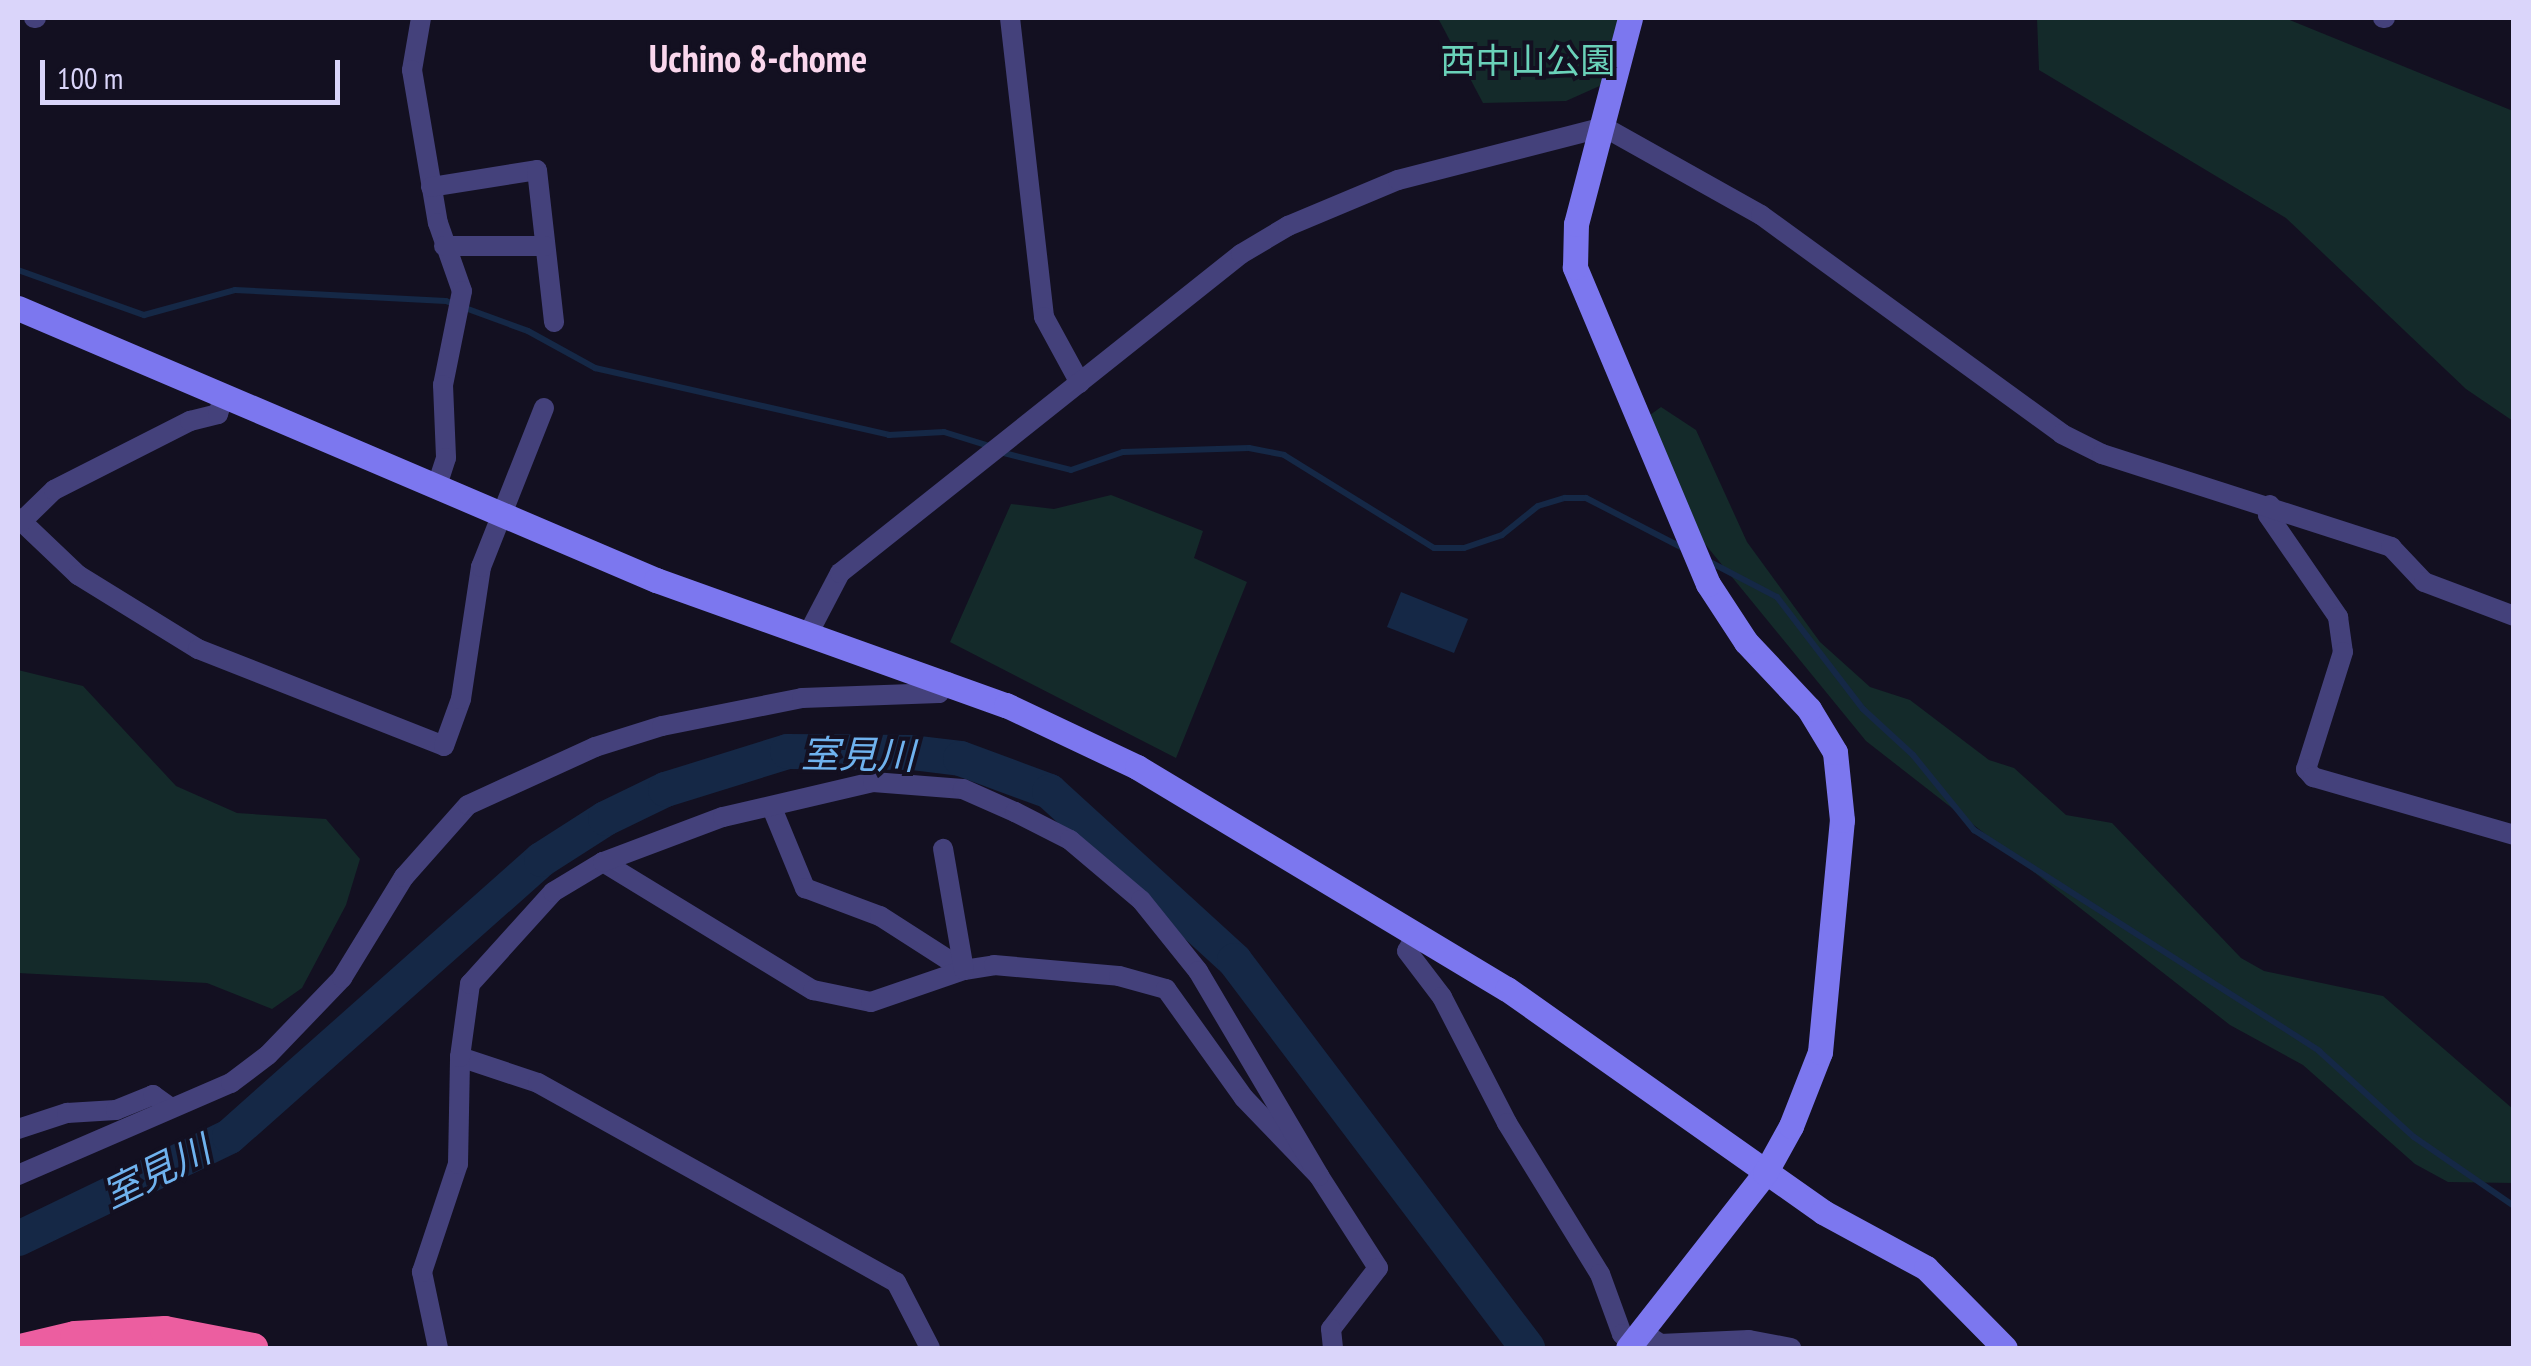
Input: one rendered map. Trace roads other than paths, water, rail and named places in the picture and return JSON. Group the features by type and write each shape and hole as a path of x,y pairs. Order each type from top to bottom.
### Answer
{"highway":[{"path":"24,1348 76,1336 165,1331 253,1348"}],"street":[{"path":"421,18 412,70 444,246 462,291 442,385 446,458 436,488"},
{"path":"1010,18 1044,316 1080,383"},
{"path":"1630,18 1576,224 1574,267 1708,584 1735,628 1824,731 1835,752 1842,798 1820,1052 1765,1173 1634,1343"},
{"path":"807,636 840,573 1241,254 1288,226 1398,180 1604,127 1761,215 2062,434 2102,454 2270,504 2390,547 2424,582 2514,616"},
{"path":"431,188 537,170 554,322"},
{"path":"444,246 545,246"},
{"path":"18,308 500,515 807,636 947,682 1137,767 1557,1022 1765,1173 1926,1268 2005,1348"},
{"path":"224,395 218,414 190,422 54,490 20,520 78,575 198,650 444,746 461,700 481,568 544,408"},
{"path":"2270,504 2268,515 2338,618 2343,652 2306,769 2313,777 2514,835"},
{"path":"18,1175 231,1083 268,1055 342,978 404,878 468,805 594,747 662,726 802,698 940,693 947,682"},
{"path":"438,1348 422,1272 458,1164 460,1056 470,984 553,892 603,862 723,817 873,782 964,790 1070,840 1141,900 1198,970 1378,1268 1331,1329 1332,1348"},
{"path":"772,808 805,888 880,916 964,970"},
{"path":"943,849 964,970"},
{"path":"603,862 813,990 871,1002 964,970 994,965 1119,976 1166,989 1244,1098 1319,1176"},
{"path":"1416,936 1407,951 1442,997 1507,1123 1600,1274 1634,1343"},
{"path":"460,1056 538,1083 896,1282 930,1348"},
{"path":"18,1128 67,1112 116,1110 153,1096 171,1108"},
{"path":"1634,1343 1749,1340 1792,1348"}],"water":[{"path":"1401,592 1468,619 1454,653 1387,627"}],"waterway":[{"path":"18,270 144,315 235,290 446,301 528,331 595,368 889,435 944,432 989,446"},
{"path":"1000,452 1071,470 1123,452 1249,448 1284,455 1434,548 1464,548 1502,535 1538,506 1565,498 1586,498 1683,548"},
{"path":"1708,561 1777,597 1863,709 1913,755 1974,830 2319,1051 2414,1137 2514,1206"},
{"name":"室見川","path":"18,1238 229,1136 541,859 605,818 665,789 787,751 911,752 960,758 1049,791 1234,960 1527,1348"}],"district":[{"name":"Uchino 8-chome","path":"758,58"}],"park label":[{"name":"西中山公園","path":"1528,60"}]}
